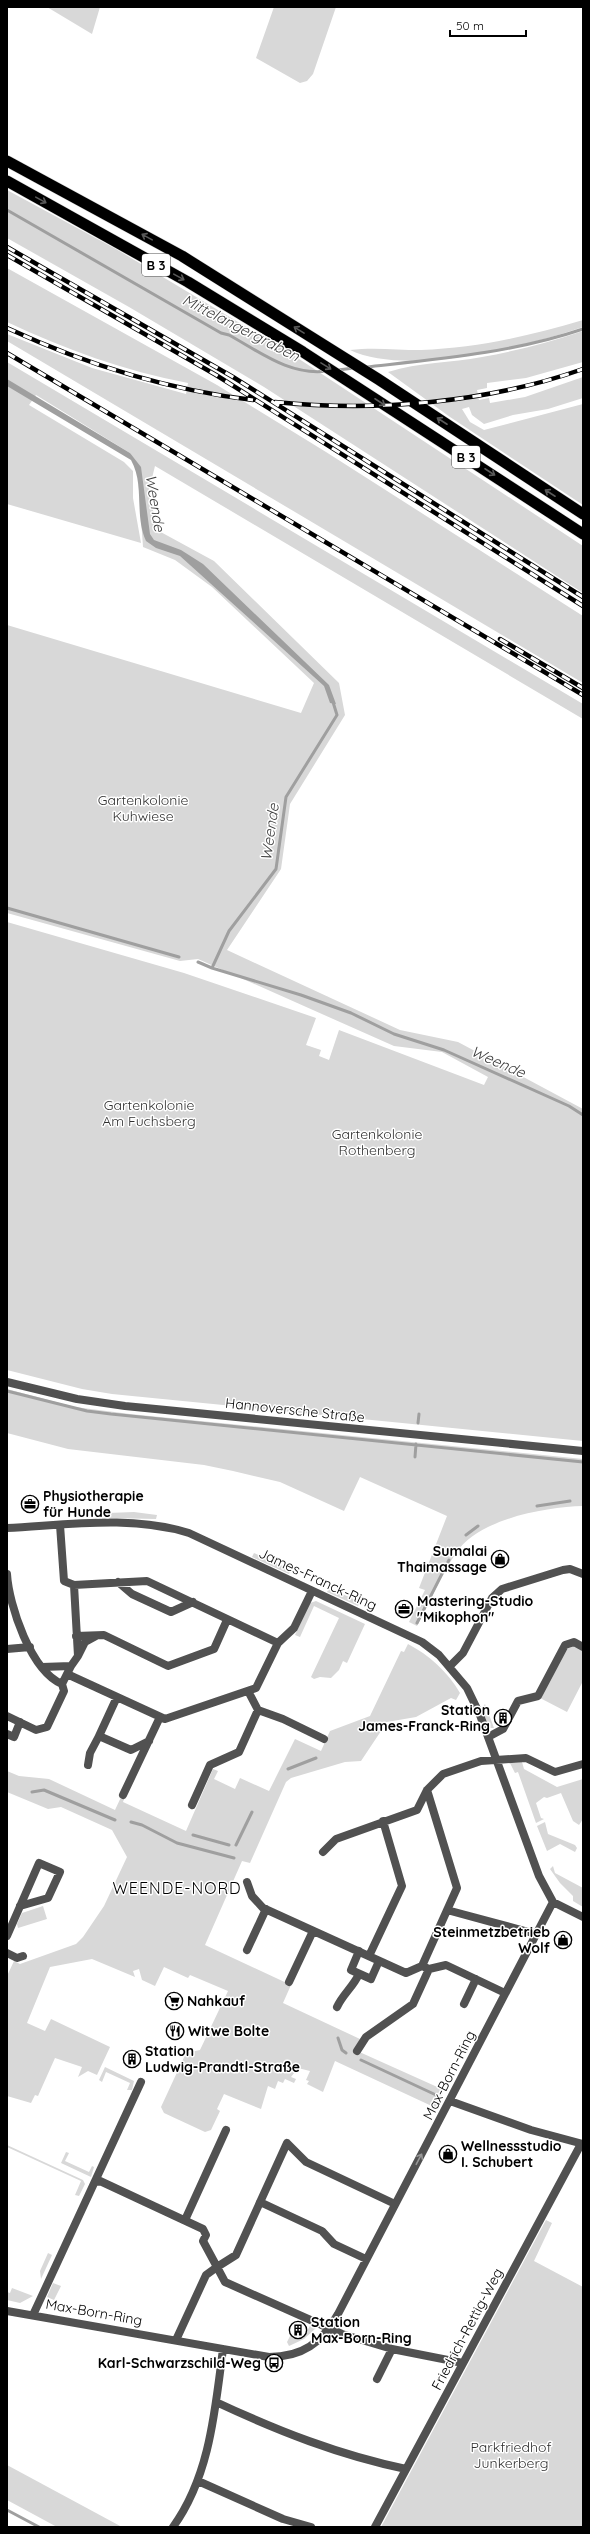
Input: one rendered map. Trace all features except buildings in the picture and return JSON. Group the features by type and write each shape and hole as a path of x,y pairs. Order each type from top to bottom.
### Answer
{"highway":[{"name":"B 3","path":"7,160 182,256 378,379 583,514"},
{"name":"B 3","path":"7,180 188,282 303,352 583,534"}],"street":[{"name":"Hannoversche Straße","path":"7,1382 77,1399 125,1406 583,1451"},
{"name":"James-Franck-Ring","path":"7,1528 126,1522 154,1524 173,1528 189,1533 422,1642 450,1666 467,1688 497,1759 539,1876 553,1902"},
{"path":"60,1525 64,1581 74,1585 147,1581 278,1643"},
{"path":"450,1666 463,1653 492,1598 502,1589 563,1570 570,1569 583,1574"},
{"path":"7,1574 13,1608 30,1647 52,1680 62,1684"},
{"path":"118,1582 132,1594 171,1612 193,1602"},
{"path":"74,1585 78,1656"},
{"path":"67,1674 165,1719 256,1688 278,1643 294,1628 312,1591"},
{"path":"76,1636 104,1635 168,1666 214,1649 227,1620"},
{"path":"7,1716 36,1730 47,1727 64,1690 62,1684 71,1666 85,1642 99,1635"},
{"path":"488,1737 503,1729 518,1701 538,1696 565,1645 574,1642 583,1646"},
{"path":"7,1649 30,1647"},
{"path":"42,1667 71,1666"},
{"path":"248,1690 258,1710 283,1719 324,1739"},
{"path":"88,1765 90,1753 116,1697"},
{"path":"192,1805 210,1765 239,1752 258,1710"},
{"path":"123,1795 160,1717"},
{"path":"7,1734 14,1737 20,1722"},
{"path":"99,1736 131,1750 148,1741"},
{"path":"323,1852 336,1839 417,1810 427,1790 443,1774 481,1760 526,1758 555,1772 583,1764"},
{"path":"357,2051 366,2037 413,2004 447,1910 457,1888 427,1790"},
{"path":"369,1956 402,1886 383,1821"},
{"path":"7,1936 20,1906 39,1863 60,1872 48,1898 20,1906"},
{"path":"247,1882 252,1896 266,1910 406,1973 446,1965 505,1993"},
{"path":"454,1895 460,1913"},
{"path":"553,1902 583,1917"},
{"name":"Max-Born-Ring","path":"7,2311 269,2357 284,2357 310,2348 330,2329 553,1902"},
{"path":"247,1950 266,1910"},
{"path":"447,1910 536,1934"},
{"path":"289,1982 313,1931"},
{"path":"359,1951 350,1970 371,1979 379,1961"},
{"path":"7,1953 17,1958 23,1956"},
{"path":"337,2007 342,1994 354,1986 359,1974"},
{"path":"464,2004 476,1979"},
{"path":"33,2315 141,2082"},
{"path":"450,2100 531,2130 582,2144"},
{"path":"185,2220 226,2130"},
{"path":"176,2340 206,2275 236,2255 287,2143 306,2162 395,2204"},
{"name":"Friedrich-Rettig-Weg","path":"375,2527 582,2144"},
{"path":"95,2182 100,2181 203,2229 206,2235 203,2241 225,2282 342,2334 392,2349 463,2363"},
{"path":"260,2202 322,2231 334,2244 366,2259"},
{"path":"173,2527 198,2481 216,2402 223,2349"},
{"path":"377,2379 392,2349"},
{"path":"216,2402 298,2438 367,2460 406,2469"},
{"path":"198,2481 283,2519 310,2527"}],"green space":[{"path":"47,7 100,7 92,34"},
{"path":"274,7 336,7 313,74 307,81 300,83 256,58"},
{"path":"7,190 116,249 290,353 583,546 583,593 264,387 129,307 7,238"},
{"path":"7,268 217,385 326,452 583,616 583,683 7,341 7,334 92,368 186,394 188,383 118,366 73,350 7,322"},
{"path":"583,320 583,327 558,335 530,343 466,356 433,360 402,361 374,358 350,350 421,350 462,347 523,336"},
{"path":"583,331 583,362 526,378 487,383 487,388 477,390 479,400 489,398 490,403 525,397 583,377 583,398 548,409 513,415 484,424 472,415 469,407 462,409 470,422 484,430 583,404 583,505 450,417 388,372 411,366 470,359 507,352"},
{"path":"7,362 583,704 583,719 155,466 149,490 157,530 214,561 339,683 345,715 290,804 281,869 227,950 400,1030 458,1042 583,1109 583,1441 112,1394 82,1389 7,1370 7,922 184,973 316,1018 306,1045 321,1050 319,1056 329,1060 339,1030 484,1085 488,1077 442,1052 394,1046 198,959 180,961 7,913 7,625 301,713 314,683 212,587 175,560 143,547 138,476 130,453 36,395 29,405 124,462 133,471 133,498 141,543 7,504"},
{"path":"7,1389 75,1407 130,1414 583,1459 583,1506 550,1509 514,1517 496,1523 480,1531 466,1541 445,1570 417,1626 409,1622 425,1590 419,1588 447,1516 360,1477 344,1511 280,1482 233,1471 204,1465 68,1449 7,1433"},
{"path":"134,1512 157,1515 156,1519 109,1518 108,1513"},
{"path":"254,1553 291,1570 289,1574 252,1557"},
{"path":"329,1588 360,1602 358,1606 327,1592"},
{"path":"316,1601 365,1624 347,1663 343,1661 339,1670 331,1678 320,1677 314,1679 311,1677 339,1618 314,1606 300,1637 295,1635 310,1603"},
{"path":"408,1644 431,1659 450,1678 460,1693 456,1700 451,1698 416,1717 387,1722 361,1761 345,1762 291,1778 286,1782 250,1863 242,1861 205,1945 291,1985 283,2003 360,2039 355,2050 444,2090 436,2108 335,2061 323,2092 307,2084 309,2081 306,2080 310,2071 298,2068 291,2077 296,2079 294,2083 285,2079 283,2083 278,2081 275,2089 268,2086 261,2109 224,2094 217,2109 220,2111 211,2130 205,2132 164,2113 161,2107 186,2053 200,2050 228,1991 190,1975 188,1978 164,1967 155,1986 142,1980 139,1969 133,1971 135,1977 92,1959 50,1967 27,2023 45,2031 51,2019 110,2047 97,2075 88,2071 78,2077 82,2067 55,2058 38,2096 35,2095 31,2103 7,2096 7,1976 14,1961 20,1964 76,1944 83,1937 104,1906 127,1857 112,1830 61,1807 48,1809 7,1792 7,1771 19,1776 49,1779 115,1810 122,1795 125,1796 123,1802 186,1831 213,1769 218,1771 214,1779 235,1789 240,1778 269,1791 295,1739 321,1751 330,1731 370,1716 401,1651 404,1652"},
{"path":"574,1644 583,1649 583,1681 567,1712 540,1698 567,1646"},
{"path":"485,1704 494,1728 489,1728 482,1708"},
{"path":"522,1762 524,1769 557,1787 583,1779 583,1819 579,1825 573,1821 561,1793 547,1798 544,1797 536,1803 541,1818 544,1819 536,1823 518,1772 515,1773 510,1763"},
{"path":"545,1822 548,1834 575,1845 577,1848 575,1852 560,1844 547,1851 537,1826"},
{"path":"553,1866 555,1873 583,1888 583,1907 573,1901 573,1896 560,1883 550,1869"},
{"path":"43,1906 47,1919 18,1928 17,1924 22,1913"},
{"path":"105,2067 134,2081 132,2090 127,2090 130,2083 106,2072 102,2082 99,2080"},
{"path":"7,2145 83,2180 85,2184 79,2196 75,2195 81,2181 7,2147"},
{"path":"66,2152 69,2153 65,2161 89,2172 92,2166 94,2167 91,2177 61,2163"},
{"name":"Parkfriedhof Junkerberg","path":"546,2220 552,2223 534,2261 583,2287 583,2527 381,2527"},
{"path":"48,2253 52,2255 41,2279 40,2271"},
{"path":"53,2283 61,2286 54,2300 47,2297"},
{"path":"12,2288 33,2296 20,2303 7,2300 7,2292 10,2293"},
{"path":"311,2324 316,2328 304,2339 289,2346 287,2342 293,2330 301,2334 303,2329 307,2331"},
{"path":"7,2465 122,2527 57,2527 7,2500"}],"shaded area":[{"path":"7,379 130,453 141,467 150,534 154,540 181,550 203,564 329,685 336,704 330,703 324,686 180,556 156,548 146,541 142,531 138,480 131,460 7,386"}],"waterway":[{"name":"Mittelangergraben","path":"7,210 221,333 229,335 264,355 300,370 313,372 327,371"},
{"name":"Mittelangergraben","path":"366,367 475,354 529,344 583,329"},
{"name":"Mittelangergraben","path":"338,370 354,368"},
{"name":"Weende","path":"333,702 337,715 286,797 276,869 229,931 212,968 301,995 351,1013 394,1034 444,1050 569,1106 583,1115"},
{"path":"7,908 179,957"},
{"path":"198,962 212,968"},
{"path":"7,1391 87,1411 111,1414 583,1462"},
{"path":"418,1423 419,1414"},
{"path":"415,1457 416,1444"},
{"path":"537,1506 570,1501"},
{"path":"466,1535 478,1526"},
{"path":"417,1623 449,1560"},
{"path":"288,1769 316,1758"},
{"path":"32,1792 44,1790 115,1820"},
{"path":"236,1845 252,1812"},
{"path":"131,1822 142,1825 177,1843 234,1858"},
{"path":"193,1835 229,1845"},
{"path":"338,2038 342,2050 346,2053"},
{"path":"361,2060 436,2095"},
{"path":"7,2510 39,2527"}],"railway":[{"path":"7,247 233,377 583,597"},
{"path":"7,255 216,375 583,606"},
{"path":"7,328 66,353 127,374 190,390 253,400"},
{"path":"7,353 583,695"},
{"path":"275,402 352,406 431,402 509,390 546,381 583,369"},
{"path":"500,639 583,688"}],"place":[{"name":"Physiotherapie für Hunde","path":"30,1504"},
{"name":"Sumalai Thaimassage","path":"500,1559"},
{"name":"Mastering-Studio \"Mikophon\"","path":"404,1609"},
{"name":"Station James-Franck-Ring","path":"503,1718"},
{"name":"Steinmetzbetrieb Wolf","path":"563,1940"},
{"name":"Nahkauf","path":"174,2001"},
{"name":"Witwe Bolte","path":"175,2031"},
{"name":"Station Ludwig-Prandtl-Straße","path":"132,2059"},
{"name":"Wellnessstudio I. Schubert","path":"448,2154"},
{"name":"Station Max-Born-Ring","path":"298,2330"},
{"name":"Karl-Schwarzschild-Weg","path":"274,2363"}],"district":[{"name":"WEENDE-NORD","path":"177,1888"}],"park label":[{"name":"Gartenkolonie Kuhwiese","path":"143,808"},
{"name":"Gartenkolonie Am Fuchsberg","path":"149,1114"},
{"name":"Gartenkolonie Rothenberg","path":"377,1142"}]}
